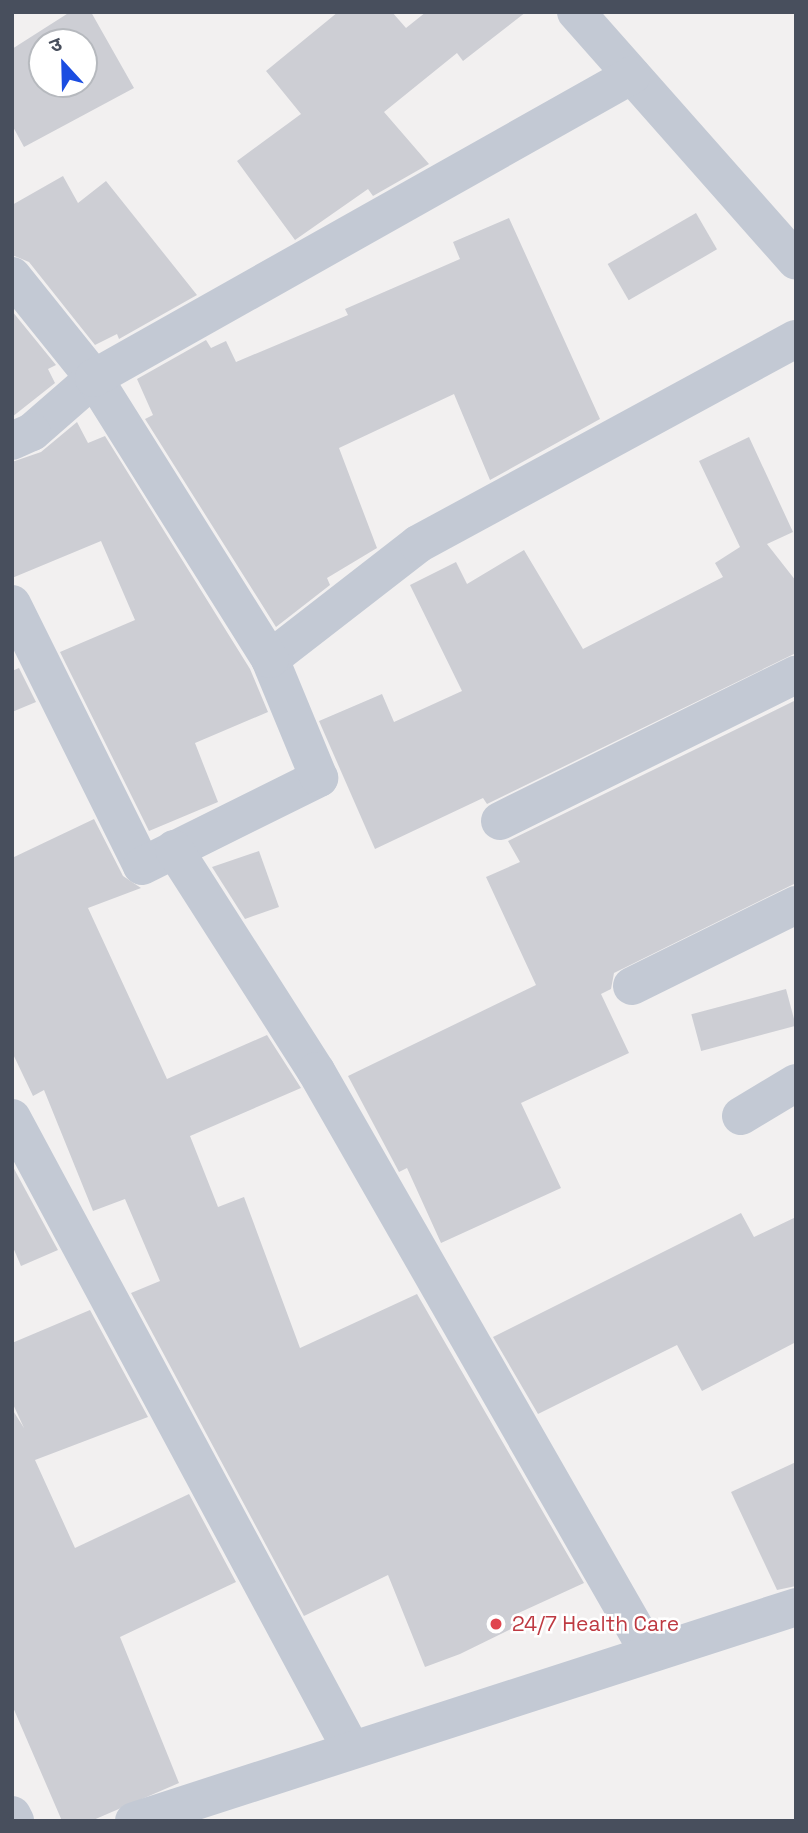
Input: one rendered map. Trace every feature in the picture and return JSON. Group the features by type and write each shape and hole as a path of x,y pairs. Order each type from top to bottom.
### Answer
{"street":[{"path":"576,12 796,261"},
{"path":"12,441 33,432 94,378 632,75"},
{"path":"12,276 94,378 270,659 319,778 142,866 12,604"},
{"path":"270,659 418,544 796,339"},
{"path":"499,821 796,676"},
{"path":"174,849 323,1082 648,1651"},
{"path":"632,986 796,905"},
{"path":"741,1116 796,1083"},
{"path":"12,1118 350,1747"},
{"path":"134,1821 350,1747 796,1606"},
{"path":"12,1815 15,1821"}],"building":[{"path":"70,12 91,12 134,88 24,147 12,125 12,49 28,39 28,98 98,98 98,28 45,28"},
{"path":"338,12 392,12 406,28 426,12 526,12 463,61 457,53 384,112 429,164 373,196 368,189 295,240 237,161 301,114 266,71"},
{"path":"63,176 78,203 106,181 197,295 119,339 117,334 95,345 29,262 12,255 12,205"},
{"path":"696,213 717,249 629,300 608,264"},
{"path":"509,218 600,419 490,480 454,394 339,448 377,548 327,578 330,585 276,627 145,419 153,415 137,379 206,340 211,348 226,341 236,362 348,315 345,309 460,259 453,242"},
{"path":"12,311 56,365 48,369 55,383 12,417"},
{"path":"77,422 88,443 105,436 250,669 268,712 195,743 218,802 149,831 60,652 135,620 101,541 12,578 12,462 41,452"},
{"path":"749,437 793,532 767,544 796,581 796,653 487,804 483,798 375,849 319,721 382,694 394,722 462,691 410,585 456,562 467,584 524,550 583,649 723,577 715,563 740,547 699,461"},
{"path":"19,668 36,702 12,712 12,671"},
{"path":"796,700 796,883 614,973 611,989 601,994 629,1053 521,1103 561,1188 441,1243 407,1168 399,1172 348,1076 536,985 486,877 520,862 508,841"},
{"path":"94,819 123,876 141,888 88,908 167,1079 267,1035 301,1088 190,1136 218,1207 244,1197 300,1348 417,1294 584,1583 512,1616 517,1626 460,1654 425,1667 388,1575 304,1616 131,1293 160,1281 125,1199 93,1211 44,1090 33,1096 12,1052 12,858"},
{"path":"259,851 279,907 245,919 212,867"},
{"path":"786,989 796,1026 701,1051 691,1014"},
{"path":"12,1165 58,1250 21,1266 12,1245"},
{"path":"741,1213 754,1237 796,1217 796,1342 702,1391 677,1345 538,1414 493,1337"},
{"path":"90,1310 148,1417 35,1460 75,1548 189,1494 236,1582 120,1637 179,1783 91,1821 62,1821 12,1705 12,1409 24,1428 12,1402 12,1343"},
{"path":"796,1462 796,1586 777,1590 731,1492"}],"place":[{"name":"24/7 Health Care","path":"496,1624"}]}
